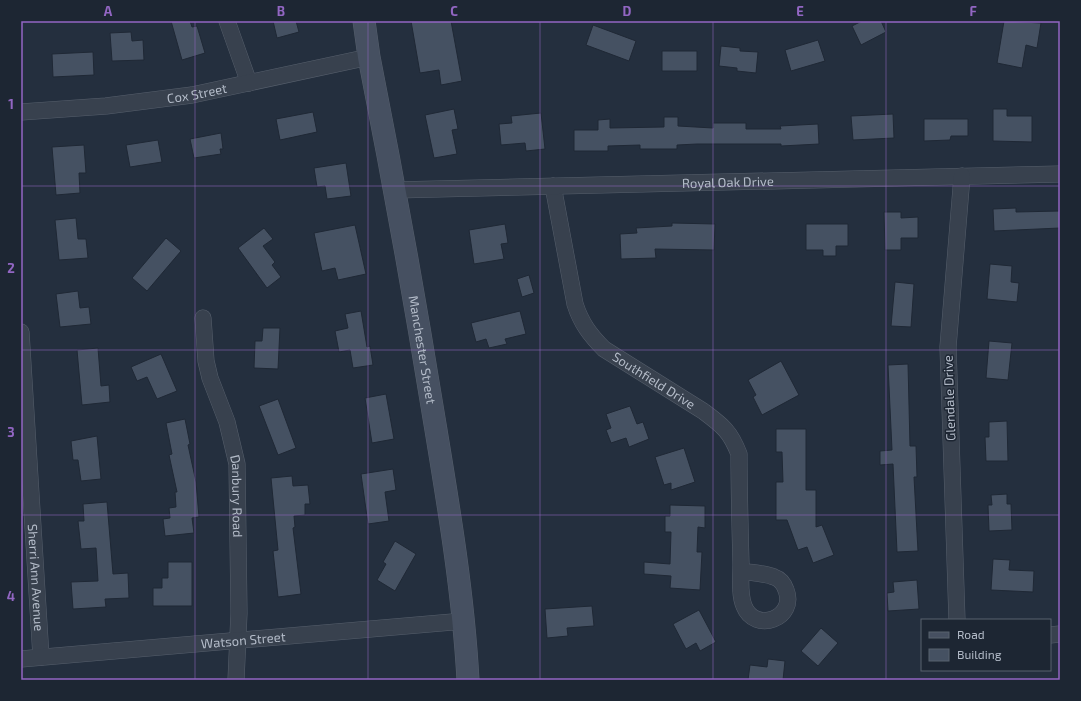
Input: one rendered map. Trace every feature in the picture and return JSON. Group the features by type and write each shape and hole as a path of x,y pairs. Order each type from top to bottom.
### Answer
{"street":[{"path":"228,21 249,84"},
{"name":"Manchester Street","path":"364,21 369,57 395,190 451,522 464,621 468,680"},
{"name":"Cox Street","path":"21,112 149,102 249,84 369,57"},
{"name":"Royal Oak Drive","path":"395,190 1060,174"},
{"name":"Glendale Drive","path":"957,619 948,347 962,176"},
{"name":"Southfield Drive","path":"553,186 575,304 580,321 592,337 604,349 703,411 732,437 739,454 741,572"},
{"name":"Danbury Road","path":"203,318 206,360 210,378 228,422 237,464 238,640 236,680"},
{"name":"Sherri Ann Avenue","path":"21,332 41,657"},
{"name":"Watson Street","path":"21,658 464,621"}],"building":[{"path":"171,21 190,21 192,27 197,26 205,53 182,60"},
{"path":"273,21 296,21 299,32 277,38"},
{"path":"411,21 451,21 462,81 441,85 439,70 420,73"},
{"path":"862,21 881,21 886,32 861,45 852,26"},
{"path":"1004,21 1041,23 1037,48 1026,45 1022,68 997,63"},
{"path":"593,25 636,41 629,61 586,45"},
{"path":"131,32 132,41 143,40 144,60 112,61 110,33"},
{"path":"818,40 825,61 791,71 785,50"},
{"path":"721,46 740,48 740,51 758,52 756,73 737,71 737,68 719,66"},
{"path":"662,51 697,51 697,71 662,71"},
{"path":"93,52 94,75 53,77 52,54"},
{"path":"454,109 458,129 452,130 457,154 434,158 425,115"},
{"path":"993,109 1007,109 1007,116 1032,116 1032,142 993,141"},
{"path":"313,112 317,132 280,140 276,119"},
{"path":"541,113 545,149 526,151 525,143 501,145 499,124 512,123 511,116"},
{"path":"893,114 894,138 853,140 851,116"},
{"path":"664,117 678,117 678,126 713,128 713,123 746,123 746,129 781,129 780,126 818,124 819,144 781,146 781,144 697,144 677,145 677,149 640,149 640,145 608,146 608,151 574,151 574,130 598,130 598,120 610,119 610,128 664,127"},
{"path":"924,119 968,119 968,136 951,136 950,140 924,141"},
{"path":"221,133 223,149 220,149 221,154 194,158 190,139"},
{"path":"158,140 162,162 130,167 126,145"},
{"path":"84,145 86,173 79,173 80,193 56,195 52,147"},
{"path":"346,163 351,196 327,199 325,186 317,187 314,168"},
{"path":"1016,208 1016,212 1060,211 1060,228 994,231 993,209"},
{"path":"884,212 901,212 901,218 918,217 918,238 901,238 901,250 885,250"},
{"path":"76,218 78,239 86,239 88,258 59,260 55,220"},
{"path":"672,223 715,224 714,250 655,249 656,258 621,259 620,234 637,233 636,228 672,226"},
{"path":"505,224 508,243 501,244 504,259 474,264 469,230"},
{"path":"806,224 848,224 848,246 836,246 836,256 823,256 823,250 806,250"},
{"path":"355,225 366,274 338,280 335,268 322,271 314,233"},
{"path":"264,228 273,239 263,246 275,262 272,265 281,277 267,288 238,248"},
{"path":"166,238 181,251 147,291 132,278"},
{"path":"990,264 1012,266 1011,282 1019,283 1017,302 987,299"},
{"path":"529,275 534,293 522,297 517,279"},
{"path":"895,282 914,284 911,327 891,326"},
{"path":"78,291 80,308 89,307 91,324 60,327 56,294"},
{"path":"361,311 367,347 370,346 373,365 353,368 350,350 339,352 335,331 348,328 345,314"},
{"path":"520,311 526,334 505,339 507,344 489,348 486,339 476,342 471,323"},
{"path":"263,328 280,328 278,369 254,368 255,341 262,341"},
{"path":"989,341 1012,343 1008,380 986,378"},
{"path":"98,348 101,386 109,385 110,402 82,405 77,350"},
{"path":"161,354 177,391 157,399 147,377 137,381 131,367"},
{"path":"781,361 799,395 762,415 753,397 756,395 748,380"},
{"path":"908,364 910,446 916,446 917,477 914,477 918,551 897,552 893,464 880,465 880,451 892,450 888,365"},
{"path":"386,394 394,439 372,443 365,398"},
{"path":"278,399 296,448 278,455 259,406"},
{"path":"630,406 637,424 643,422 649,439 629,447 626,438 611,443 606,430 611,428 606,414"},
{"path":"185,419 190,444 188,445 196,482 199,517 192,518 194,533 165,536 163,519 170,518 169,508 176,507 175,492 177,492 169,455 172,454 166,423"},
{"path":"1007,421 1008,461 986,461 985,437 989,437 989,422"},
{"path":"776,429 806,429 806,490 816,490 816,527 822,525 834,555 813,563 807,547 798,550 787,520 776,520 776,482 783,482 782,452 776,452"},
{"path":"97,436 101,479 81,481 78,460 73,460 71,441"},
{"path":"684,448 695,482 671,490 671,483 664,485 655,457"},
{"path":"393,469 396,490 385,492 389,521 368,524 361,474"},
{"path":"292,476 293,486 308,485 310,504 305,504 305,515 294,516 295,527 293,528 301,594 278,597 273,551 278,550 271,478"},
{"path":"1007,494 1007,504 1011,504 1012,530 989,531 988,505 992,505 991,495"},
{"path":"107,502 113,574 128,573 129,598 105,599 106,607 73,609 71,582 98,581 96,548 81,549 78,521 84,521 83,504"},
{"path":"670,505 705,506 705,528 698,527 697,552 702,552 700,590 670,588 671,576 644,574 644,562 670,564 671,532 665,532 665,516 670,516"},
{"path":"395,541 416,554 395,591 377,580 386,564 383,562"},
{"path":"993,559 1010,560 1009,570 1034,571 1033,592 991,590"},
{"path":"168,562 192,562 192,606 153,606 153,588 162,588 162,578 168,578"},
{"path":"917,580 919,609 888,611 887,593 894,592 893,582"},
{"path":"592,606 594,626 567,628 568,636 547,638 545,609"},
{"path":"699,610 716,642 700,651 696,643 686,649 673,624"},
{"path":"821,628 838,643 818,666 801,651"},
{"path":"768,659 785,661 783,680 748,680 750,665 767,667"}]}
